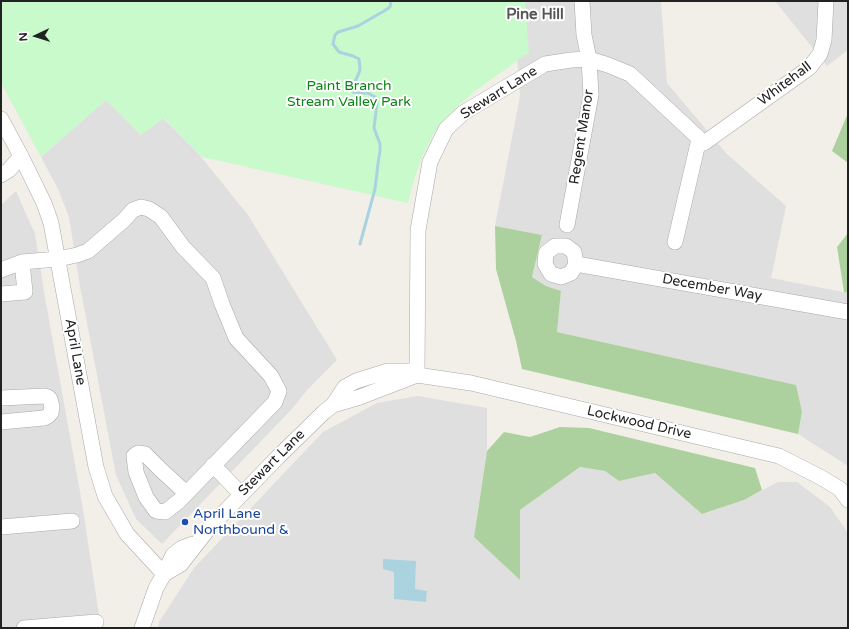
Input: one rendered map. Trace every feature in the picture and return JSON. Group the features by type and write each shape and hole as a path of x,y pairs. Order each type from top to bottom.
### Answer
{"street":[{"name":"Regent Manor","path":"567,225 591,95 589,59 584,35 582,1"},
{"name":"Whitehall","path":"701,141 809,68 820,54 824,40 826,1"},
{"name":"Stewart Lane","path":"142,628 156,588 173,555 182,548 198,542 241,494 333,404 345,387 356,381 388,372 409,371 417,375 418,230 430,162 446,129 464,113 545,64 589,59 630,74 701,141"},
{"name":"April Lane","path":"1,119 44,203 51,223 96,466 105,496 127,534 164,574"},
{"path":"674,242 701,141"},
{"path":"1,175 9,170 21,156"},
{"path":"1,270 22,262 58,259 88,251 124,220 133,210 141,207 149,209 161,217 183,247 213,278 236,338 271,376 279,391 274,402 186,493"},
{"path":"1,294 25,292 22,262"},
{"name":"December Way","path":"576,264 848,312"},
{"name":"Lockwood Drive","path":"417,375 471,383 779,456 846,491"},
{"path":"1,398 45,396 50,399 52,407 51,413 44,418 1,422"},
{"path":"213,465 241,494"},
{"path":"1,527 72,521"},
{"path":"24,628 96,622"}],"shaded area":[{"path":"513,1 661,1 667,83 727,154 786,206 771,278 848,293 848,466 798,434 802,412 795,385 557,332 561,291 546,286 532,277 542,235 495,226 520,96"},
{"path":"775,1 848,1 848,50 827,66"},
{"path":"106,100 141,135 163,118 198,153 248,215 337,360 162,544 136,519 116,475 80,286 69,217 58,189 41,157"},
{"path":"16,191 35,234 82,503 101,628 1,628 1,205"},
{"path":"418,396 487,408 487,451 474,536 520,580 520,510 580,467 605,471 619,481 655,473 703,514 744,500 778,482 797,482 830,507 848,533 848,628 158,628 159,622 194,568 323,432 377,403"}],"green space":[{"name":"Paint Branch Stream Valley Park","path":"1,1 525,1 529,53 516,60 517,61 475,91 442,122 435,131 422,157 408,203 202,157 164,118 141,135 106,100 41,157 1,83"},
{"path":"848,113 848,163 832,151"},
{"path":"495,226 542,235 532,277 546,286 561,291 557,332 796,385 802,412 798,434 522,369 516,341 496,269"},
{"path":"848,233 848,293 844,292 837,247"},
{"path":"560,427 589,428 755,468 762,490 744,500 702,514 655,473 619,481 605,471 580,467 520,510 520,580 474,537 487,451 504,432 530,437"}],"water":[{"path":"383,559 416,561 415,589 427,591 426,602 394,599 394,572 383,569"}],"waterway":[{"path":"360,244 375,189 380,151 380,144 374,128 377,103 375,97 368,93 355,93 351,90 359,73 359,59 339,52 333,44 335,35 338,32 358,26 384,11 390,7 391,1"}],"place":[{"name":"April Lane Northbound &","path":"185,522"}],"district":[{"name":"Pine Hill","path":"535,15"}]}
